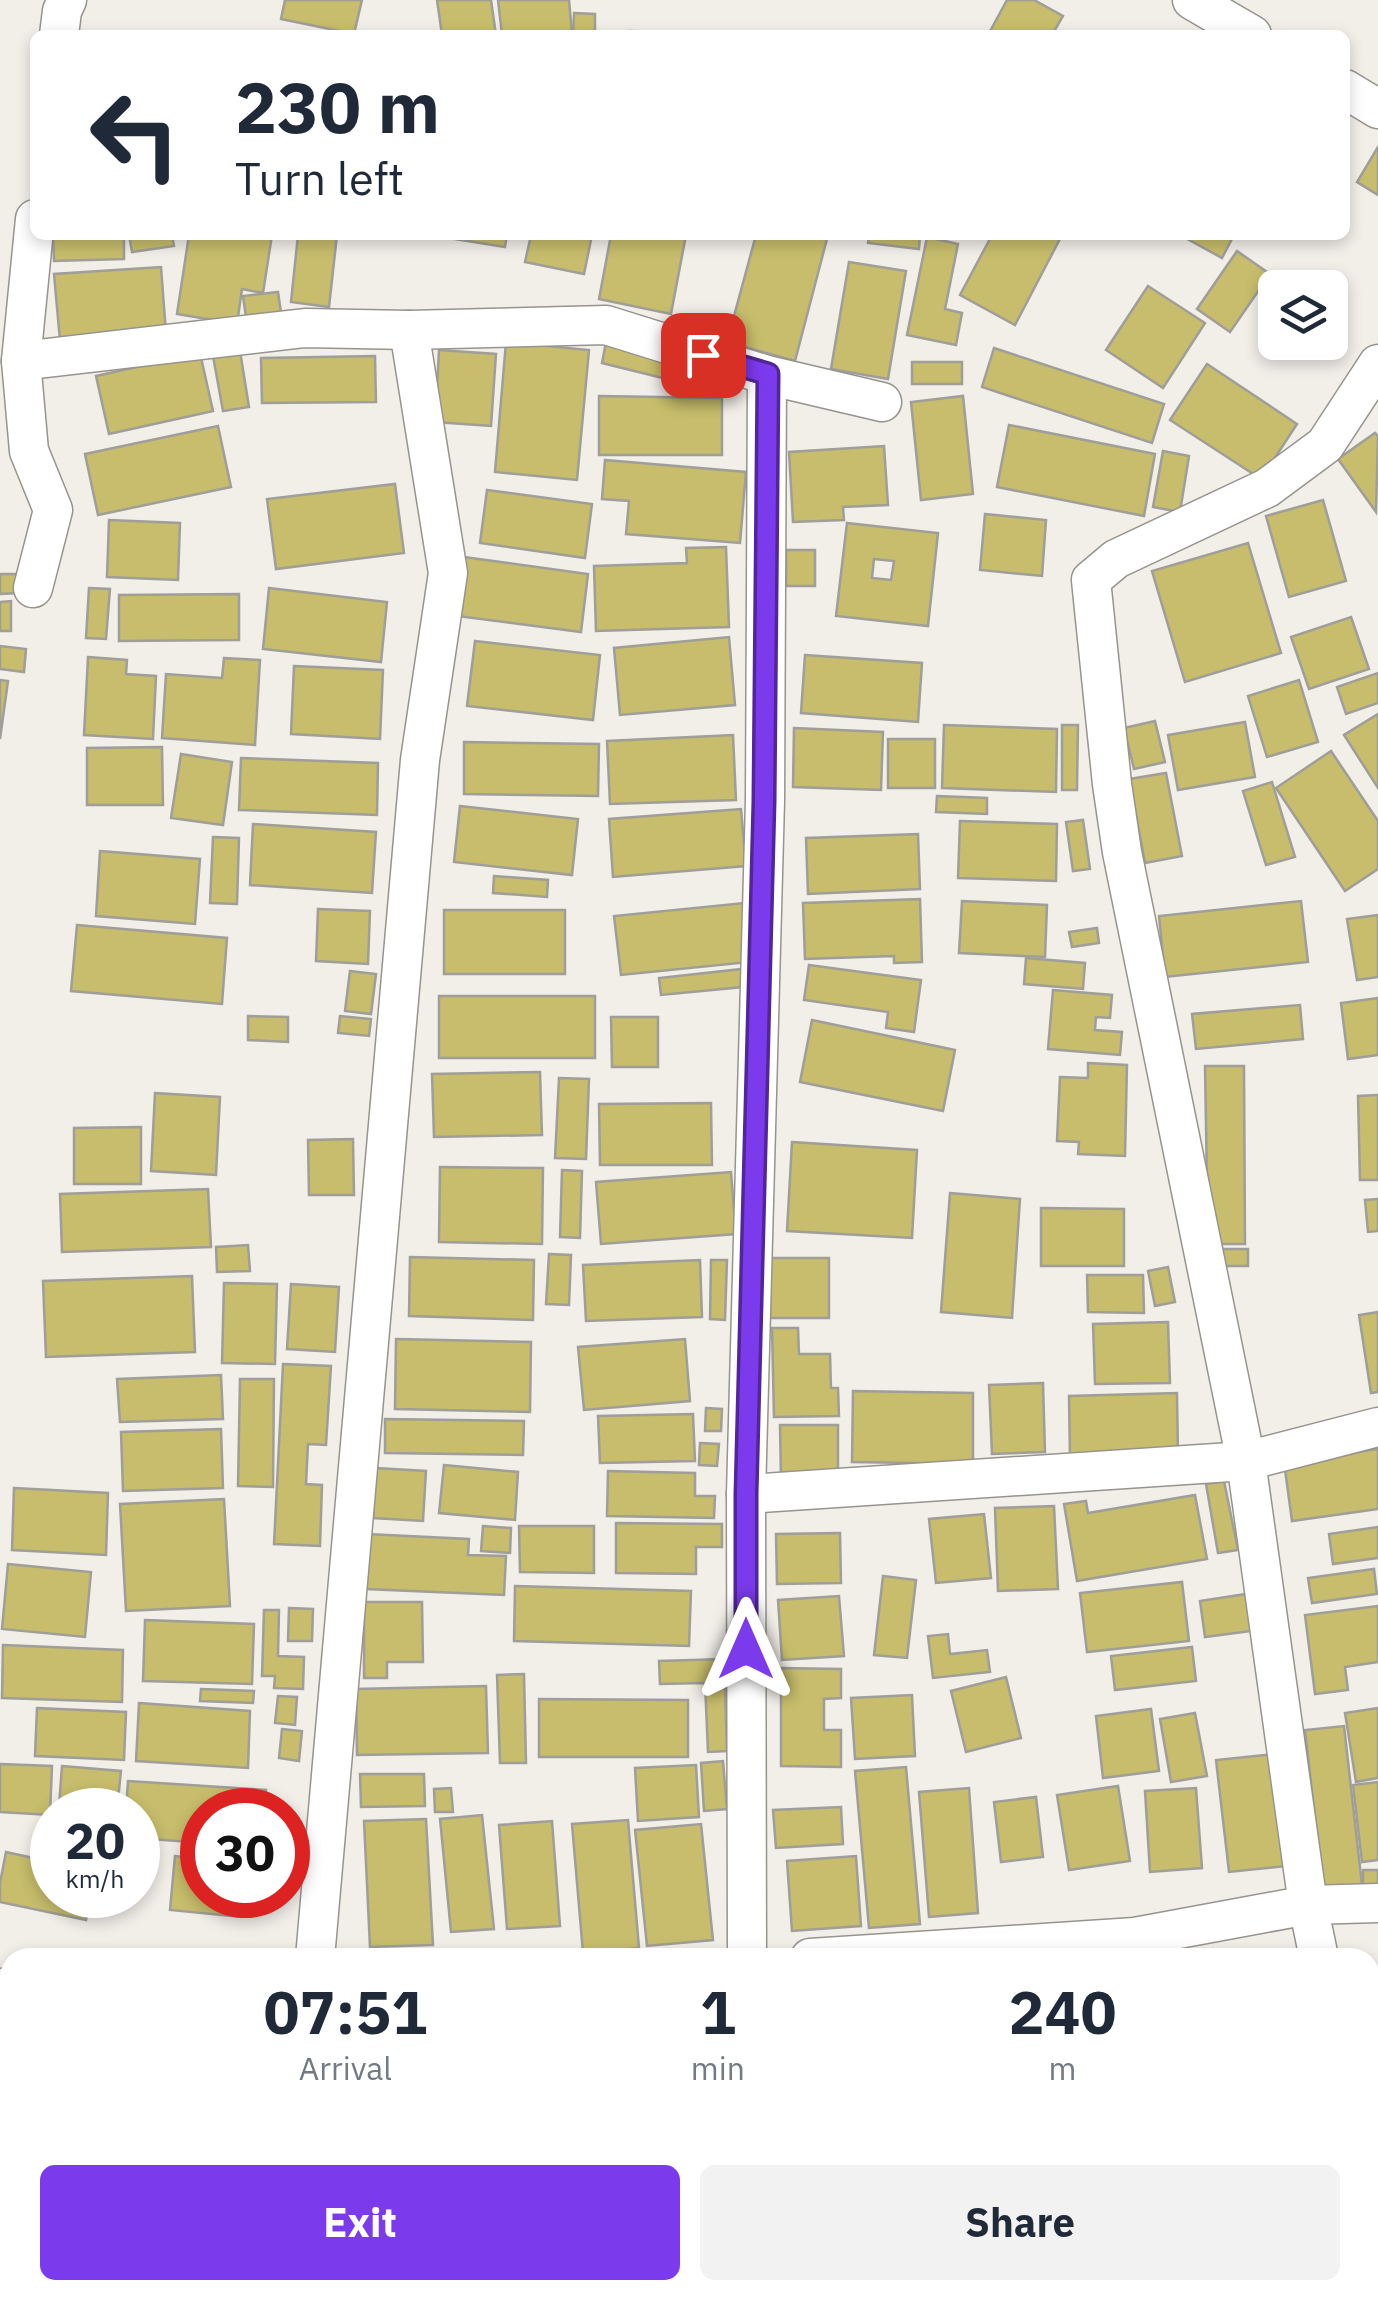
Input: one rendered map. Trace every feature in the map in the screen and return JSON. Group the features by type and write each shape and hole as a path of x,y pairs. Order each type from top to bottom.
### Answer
{"street":[{"path":"60,30 66,0"},
{"path":"1192,0 1243,30"},
{"path":"1350,92 1378,108"},
{"path":"33,240 21,361 29,451 53,510 33,588"},
{"path":"21,361 305,328 606,326 768,374 882,402"},
{"path":"316,1948 420,760 448,573 409,330"},
{"path":"1316,1948 1246,1461 1122,852 1091,580 1116,559 1266,488 1296,466 1325,444 1378,364"},
{"path":"747,1948 746,1494 764,801 768,374"},
{"path":"746,1494 1246,1461 1378,1426"},
{"path":"989,1948 1135,1937 1308,1905 1378,1903"}],"building":[{"path":"285,0 362,0 355,30 335,30 281,19"},
{"path":"437,0 491,0 495,30 441,30"},
{"path":"498,0 569,0 572,30 501,30"},
{"path":"1007,0 1034,0 1063,16 1055,30 991,30"},
{"path":"574,13 595,14 595,30 573,30"},
{"path":"1378,147 1378,195 1357,182"},
{"path":"53,240 124,240 124,259 54,261"},
{"path":"130,240 173,240 174,246 132,252"},
{"path":"188,240 271,240 263,293 242,289 237,324 177,314"},
{"path":"297,240 336,240 329,307 291,302"},
{"path":"461,240 506,240 505,247"},
{"path":"530,240 591,240 584,274 525,262"},
{"path":"610,240 685,240 671,314 599,299"},
{"path":"755,240 827,240 795,361 727,342"},
{"path":"868,240 920,240 919,249 868,243"},
{"path":"926,240 958,244 945,309 962,313 956,345 907,335"},
{"path":"989,240 1059,240 1015,325 960,295"},
{"path":"1189,240 1231,240 1222,258"},
{"path":"1237,251 1264,270 1258,270 1258,291 1230,332 1197,309"},
{"path":"849,262 906,271 888,379 831,369"},
{"path":"161,267 166,333 60,341 54,274"},
{"path":"1148,286 1205,323 1163,388 1106,350"},
{"path":"278,292 282,319 247,324 243,296"},
{"path":"506,342 589,350 577,480 495,472"},
{"path":"606,342 720,370 715,391 602,363"},
{"path":"994,348 1164,404 1152,443 982,387"},
{"path":"439,350 496,354 491,426 435,422"},
{"path":"240,351 249,407 223,411 213,356"},
{"path":"200,353 213,411 109,434 96,376"},
{"path":"375,356 376,402 262,403 261,358"},
{"path":"912,362 962,362 962,384 912,384"},
{"path":"1207,364 1297,424 1261,479 1170,420"},
{"path":"599,396 722,398 722,455 599,455"},
{"path":"963,396 973,494 921,500 911,402"},
{"path":"1009,425 1155,454 1144,516 997,487"},
{"path":"218,426 231,487 98,515 85,454"},
{"path":"1375,433 1378,436 1376,512 1338,459"},
{"path":"884,446 888,505 843,507 844,520 793,522 789,452"},
{"path":"1163,451 1189,456 1180,512 1153,507"},
{"path":"605,460 746,472 740,543 626,534 629,501 602,499"},
{"path":"395,484 404,553 276,569 267,499"},
{"path":"487,490 592,504 585,558 480,543"},
{"path":"1323,500 1346,581 1289,597 1266,516"},
{"path":"985,514 1046,520 1042,576 980,570"},
{"path":"109,520 180,523 178,580 107,577"},
{"path":"847,523 938,533 928,626 836,616","holes":["874,559 894,561 891,580 872,578"]},
{"path":"1248,543 1281,653 1185,682 1152,571"},
{"path":"726,547 729,627 596,631 594,566 687,563 686,548"},
{"path":"786,550 815,550 815,586 786,586"},
{"path":"464,557 588,574 581,632 457,616"},
{"path":"0,574 20,574 20,593 0,594"},
{"path":"89,588 110,589 106,639 86,638"},
{"path":"269,588 387,602 381,662 263,649"},
{"path":"239,594 239,640 119,641 119,595"},
{"path":"11,601 11,631 0,631 0,602"},
{"path":"1351,617 1369,669 1309,689 1291,637"},
{"path":"729,637 735,705 620,715 614,648"},
{"path":"475,641 600,655 593,720 467,706"},
{"path":"0,646 26,649 24,672 0,669"},
{"path":"805,655 922,663 918,722 801,713"},
{"path":"88,657 127,660 126,674 156,676 153,739 84,735"},
{"path":"224,658 260,660 255,745 162,738 166,674 222,678"},
{"path":"294,666 383,670 380,739 291,734"},
{"path":"1378,673 1378,703 1346,714 1337,687"},
{"path":"0,680 8,681 0,739"},
{"path":"1299,680 1318,742 1267,757 1248,696"},
{"path":"1378,714 1378,788 1344,735"},
{"path":"1155,721 1165,762 1134,769 1124,728"},
{"path":"1245,722 1255,777 1178,790 1168,735"},
{"path":"944,725 1057,729 1056,792 942,788"},
{"path":"1062,725 1078,725 1077,790 1062,790"},
{"path":"794,728 883,732 881,790 793,787"},
{"path":"733,735 736,800 610,804 607,741"},
{"path":"888,739 935,739 935,788 888,788"},
{"path":"464,742 599,744 598,796 464,794"},
{"path":"162,747 163,805 87,805 87,748"},
{"path":"1331,751 1378,821 1378,869 1345,891 1276,788"},
{"path":"181,754 232,762 223,825 171,818"},
{"path":"241,758 378,763 377,815 239,810"},
{"path":"1166,773 1182,856 1145,863 1129,779"},
{"path":"1272,782 1295,857 1266,865 1243,791"},
{"path":"937,796 987,798 987,814 936,812"},
{"path":"460,806 578,819 572,875 454,862"},
{"path":"741,809 746,866 613,877 609,819"},
{"path":"1083,820 1090,869 1073,871 1066,822"},
{"path":"960,821 1057,824 1056,881 958,878"},
{"path":"253,824 376,832 372,893 250,885"},
{"path":"918,834 920,889 808,894 806,838"},
{"path":"213,837 239,838 237,904 210,903"},
{"path":"100,851 200,859 195,924 96,916"},
{"path":"494,876 548,880 547,897 493,893"},
{"path":"920,899 922,962 894,963 894,956 805,959 803,903"},
{"path":"962,901 1047,905 1045,957 959,953"},
{"path":"1301,901 1308,962 1165,977 1159,916"},
{"path":"744,903 750,962 621,975 614,916"},
{"path":"318,909 370,911 368,964 316,961"},
{"path":"444,910 565,910 565,974 444,974"},
{"path":"1378,915 1378,977 1357,980 1347,919"},
{"path":"77,925 227,938 222,1004 71,991"},
{"path":"1097,928 1099,943 1072,947 1069,932"},
{"path":"1026,958 1085,963 1083,989 1024,984"},
{"path":"809,965 921,980 914,1032 886,1028 888,1012 804,1000"},
{"path":"742,969 743,987 661,995 659,978"},
{"path":"350,971 376,974 371,1014 345,1011"},
{"path":"1053,990 1112,995 1110,1018 1096,1017 1095,1030 1122,1032 1120,1055 1048,1049"},
{"path":"439,996 595,996 595,1058 439,1058"},
{"path":"1378,998 1378,1055 1348,1059 1341,1003"},
{"path":"1300,1005 1303,1039 1196,1049 1192,1014"},
{"path":"248,1016 288,1017 288,1042 248,1040"},
{"path":"340,1016 371,1019 369,1036 338,1033"},
{"path":"611,1017 658,1017 658,1067 612,1067"},
{"path":"812,1020 955,1050 943,1111 800,1082"},
{"path":"1088,1063 1127,1065 1125,1156 1078,1154 1079,1142 1057,1141 1060,1077 1088,1078"},
{"path":"1205,1066 1244,1066 1245,1244 1208,1244"},
{"path":"540,1072 542,1135 434,1137 432,1074"},
{"path":"559,1078 589,1079 586,1159 555,1158"},
{"path":"155,1093 220,1097 216,1175 151,1171"},
{"path":"1378,1095 1378,1180 1360,1180 1358,1096"},
{"path":"711,1103 712,1165 600,1165 599,1104"},
{"path":"141,1127 141,1184 74,1184 74,1128"},
{"path":"353,1139 354,1195 309,1195 308,1140"},
{"path":"792,1142 917,1150 912,1238 787,1231"},
{"path":"440,1167 543,1168 542,1244 439,1242"},
{"path":"562,1170 582,1171 580,1238 560,1237"},
{"path":"731,1172 736,1234 601,1244 596,1182"},
{"path":"208,1189 211,1247 62,1252 60,1194"},
{"path":"950,1193 1020,1199 1012,1318 941,1312"},
{"path":"1378,1199 1378,1231 1368,1232 1365,1200"},
{"path":"1041,1208 1124,1209 1124,1266 1041,1266"},
{"path":"248,1245 250,1271 217,1272 216,1247"},
{"path":"1215,1249 1248,1249 1248,1266 1215,1266"},
{"path":"549,1254 571,1255 569,1305 546,1304"},
{"path":"410,1257 534,1260 533,1320 409,1316"},
{"path":"769,1258 829,1258 829,1318 769,1318"},
{"path":"700,1260 702,1317 586,1321 583,1265"},
{"path":"711,1260 727,1260 725,1320 710,1319"},
{"path":"1168,1267 1175,1302 1155,1306 1148,1271"},
{"path":"1087,1275 1143,1275 1144,1313 1088,1312"},
{"path":"192,1276 195,1352 46,1357 43,1281"},
{"path":"224,1283 277,1284 275,1364 222,1363"},
{"path":"291,1284 339,1287 335,1352 287,1349"},
{"path":"1378,1312 1378,1392 1371,1393 1359,1315"},
{"path":"1168,1322 1170,1383 1095,1384 1093,1324"},
{"path":"772,1328 798,1328 799,1354 830,1354 831,1388 838,1388 839,1416 774,1417"},
{"path":"396,1339 531,1342 530,1412 395,1409"},
{"path":"685,1339 690,1401 584,1410 578,1347"},
{"path":"283,1364 331,1366 326,1445 308,1444 306,1484 322,1485 320,1546 274,1544"},
{"path":"221,1375 223,1419 120,1422 117,1379"},
{"path":"240,1379 274,1379 273,1487 238,1486"},
{"path":"1043,1383 1045,1452 992,1454 989,1385"},
{"path":"853,1391 973,1393 973,1464 852,1462"},
{"path":"1177,1393 1178,1456 1070,1458 1069,1396"},
{"path":"706,1408 722,1409 721,1431 705,1431"},
{"path":"693,1414 695,1461 600,1463 598,1416"},
{"path":"385,1419 524,1421 523,1455 385,1453"},
{"path":"780,1425 838,1425 838,1481 781,1481"},
{"path":"221,1429 223,1488 123,1491 121,1432"},
{"path":"700,1443 719,1444 717,1466 699,1465"},
{"path":"1378,1449 1378,1509 1292,1521 1284,1462"},
{"path":"444,1465 518,1472 515,1520 439,1513"},
{"path":"376,1468 426,1471 423,1521 373,1518"},
{"path":"608,1471 695,1473 695,1496 715,1496 714,1518 607,1516"},
{"path":"1224,1481 1238,1550 1218,1553 1206,1484"},
{"path":"14,1488 108,1493 106,1555 12,1550"},
{"path":"1195,1495 1207,1559 1077,1581 1064,1504 1086,1501 1088,1513"},
{"path":"224,1499 230,1606 126,1611 120,1504"},
{"path":"1054,1506 1058,1589 998,1591 995,1508"},
{"path":"984,1514 991,1578 936,1583 929,1519"},
{"path":"616,1523 722,1524 722,1547 696,1547 696,1574 616,1573"},
{"path":"483,1526 511,1528 510,1553 481,1551"},
{"path":"519,1526 594,1526 594,1573 520,1572"},
{"path":"1378,1527 1378,1558 1333,1564 1329,1534"},
{"path":"840,1533 841,1583 777,1584 776,1534"},
{"path":"367,1534 469,1539 468,1555 506,1556 504,1595 365,1589"},
{"path":"8,1564 91,1572 85,1637 2,1629"},
{"path":"1374,1569 1377,1594 1312,1603 1308,1578"},
{"path":"883,1576 916,1580 907,1658 874,1655"},
{"path":"1182,1582 1189,1641 1087,1652 1080,1593"},
{"path":"515,1586 691,1591 689,1646 514,1641"},
{"path":"1246,1594 1251,1631 1205,1637 1200,1601"},
{"path":"839,1596 844,1656 782,1660 778,1600"},
{"path":"364,1602 422,1602 423,1662 387,1662 387,1678 364,1678"},
{"path":"1378,1606 1378,1662 1345,1667 1348,1690 1315,1694 1305,1615"},
{"path":"289,1608 313,1609 312,1641 288,1641"},
{"path":"264,1610 279,1610 278,1656 304,1657 303,1689 274,1688 275,1676 262,1676"},
{"path":"145,1620 254,1624 252,1684 143,1681"},
{"path":"948,1634 950,1654 987,1650 990,1672 933,1678 928,1636"},
{"path":"3,1645 123,1650 122,1702 2,1698"},
{"path":"1192,1647 1196,1681 1115,1690 1111,1656"},
{"path":"724,1659 727,1751 708,1752 705,1683 660,1684 659,1661"},
{"path":"781,1668 841,1669 841,1698 824,1699 824,1730 841,1730 841,1767 781,1766"},
{"path":"524,1674 526,1763 500,1763 497,1675"},
{"path":"1006,1677 1021,1738 966,1752 951,1691"},
{"path":"486,1686 488,1753 357,1755 356,1689"},
{"path":"201,1689 254,1691 253,1703 200,1701"},
{"path":"912,1695 915,1756 855,1759 851,1698"},
{"path":"278,1696 297,1697 295,1725 275,1723"},
{"path":"539,1699 688,1700 688,1757 539,1757"},
{"path":"139,1703 250,1711 248,1768 136,1761"},
{"path":"37,1708 126,1712 124,1760 35,1756"},
{"path":"1378,1708 1378,1778 1356,1782 1345,1713"},
{"path":"1151,1709 1159,1771 1103,1778 1096,1716"},
{"path":"1195,1713 1207,1776 1171,1782 1160,1719"},
{"path":"1344,1726 1362,1885 1323,1889 1305,1730"},
{"path":"282,1729 302,1731 299,1761 279,1758"},
{"path":"1274,1754 1287,1866 1229,1872 1216,1760"},
{"path":"723,1761 727,1809 704,1811 701,1763"},
{"path":"0,1764 52,1766 51,1788 30,1788 30,1814 0,1812"},
{"path":"696,1765 699,1817 638,1821 635,1768"},
{"path":"62,1766 121,1771 119,1788 60,1788"},
{"path":"906,1767 920,1924 869,1928 855,1771"},
{"path":"360,1774 424,1774 425,1806 361,1807"},
{"path":"128,1781 235,1788 180,1788 180,1841 160,1840 160,1788 128,1788"},
{"path":"1378,1782 1378,1860 1362,1862 1353,1785"},
{"path":"1118,1786 1130,1861 1069,1870 1057,1795"},
{"path":"451,1788 453,1812 435,1812 434,1789"},
{"path":"969,1788 978,1913 929,1917 919,1792"},
{"path":"1196,1788 1202,1868 1150,1872 1145,1791"},
{"path":"1036,1797 1043,1857 1001,1862 994,1802"},
{"path":"841,1807 843,1844 776,1848 773,1810"},
{"path":"482,1815 494,1929 451,1932 440,1819"},
{"path":"426,1819 433,1945 370,1947 364,1821"},
{"path":"628,1820 639,1948 583,1948 572,1824"},
{"path":"552,1821 560,1926 507,1929 499,1825"},
{"path":"701,1824 713,1940 647,1946 635,1830"},
{"path":"6,1852 30,1857 30,1908 0,1902"},
{"path":"175,1856 180,1857 180,1911 170,1910"},
{"path":"856,1856 861,1926 792,1931 787,1861"},
{"path":"1363,1870 1378,1870 1378,1898 1363,1898"}],"route":[{"path":"703,355 768,374 764,801 746,1494 746,1649"}]}
